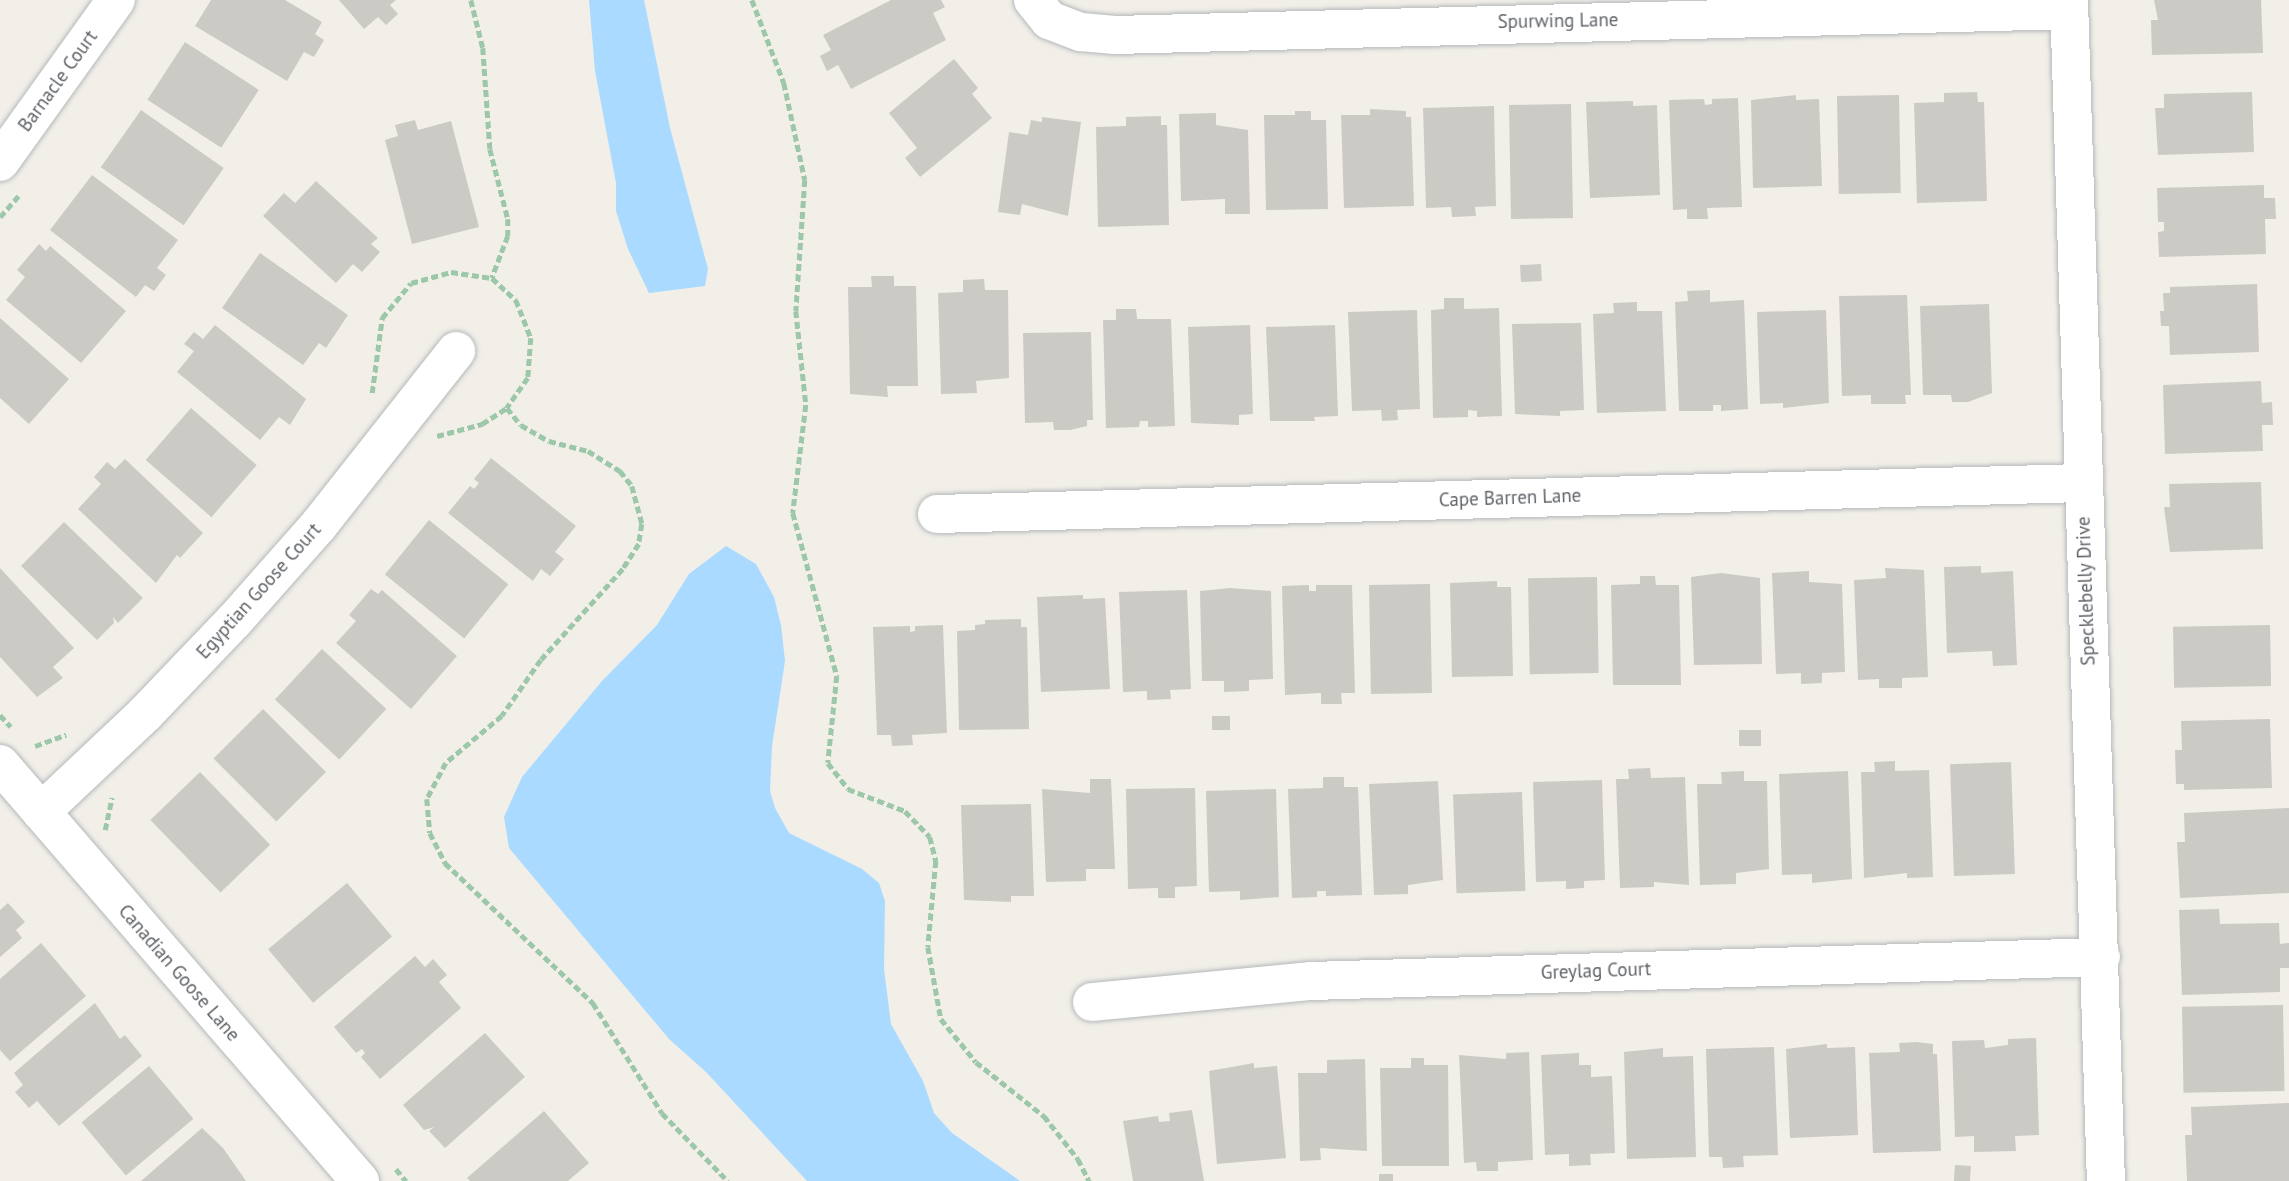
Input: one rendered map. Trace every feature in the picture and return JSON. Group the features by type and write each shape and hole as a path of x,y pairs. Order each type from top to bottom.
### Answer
{"street":[{"name":"Barnacle Court","path":"0,162 116,0"},
{"name":"Spurwing Lane","path":"1041,10 1081,32 1115,35 2069,5"},
{"name":"Specklebelly Drive","path":"2069,5 2075,78 2083,483 2101,957 2106,1181"},
{"name":"Egyptian Goose Court","path":"41,812 146,713 234,621 318,526 456,351"},
{"name":"Cape Barren Lane","path":"937,514 2083,483"},
{"name":"Canadian Goose Lane","path":"15,755 41,812 360,1181"},
{"name":"Greylag Court","path":"1092,1002 1311,981 2101,957"}],"path":[{"path":"471,0 482,48 490,149 508,219 508,236 492,278"},
{"path":"752,0 784,83 805,180 796,311 806,405 793,513 837,676 828,763 848,789 905,811 930,837 936,861 928,947 942,1019 976,1062 1044,1116 1078,1159 1089,1181"},
{"path":"365,407 377,383 377,332 393,302 411,283 451,272 492,278 516,300 531,338 527,378 507,408 521,425 549,441 588,451 620,471 632,486 642,524 639,544 623,569 541,660 502,716 446,764 427,799 430,833 445,863 593,1003 662,1113 728,1181"},
{"path":"15,755 77,727"}],"water":[{"path":"589,0 644,0 670,128 708,269 705,286 649,293 628,249 616,211 616,183 595,71"},
{"path":"726,546 756,564 774,597 781,625 785,661 772,746 770,791 775,808 789,833 862,869 879,883 885,901 884,969 891,1024 923,1081 934,1113 952,1133 1020,1181 807,1181 706,1072 669,1039 509,848 504,817 522,777 602,681 657,625 689,574"}],"building":[{"path":"211,0 285,0 322,22 315,34 324,40 314,57 304,52 287,81 195,26"},
{"path":"339,0 396,0 390,5 398,14 386,25 378,17 364,29"},
{"path":"891,0 941,0 945,7 933,13 946,40 851,89 838,65 827,71 820,56 831,50 823,35"},
{"path":"2154,0 2261,0 2263,53 2152,55 2151,20 2158,20"},
{"path":"185,42 259,90 221,148 147,100"},
{"path":"954,59 978,88 972,94 992,118 920,177 905,158 917,148 889,113"},
{"path":"1977,92 1978,102 1984,102 1987,201 1917,203 1914,103 1944,102 1944,93"},
{"path":"2252,92 2254,152 2158,155 2155,108 2164,108 2164,94"},
{"path":"1796,95 1796,100 1819,99 1822,186 1753,188 1751,100"},
{"path":"1899,95 1901,193 1839,194 1837,96"},
{"path":"1738,98 1742,207 1707,208 1708,219 1687,219 1687,209 1673,210 1669,100 1704,99 1705,105 1712,104 1712,99"},
{"path":"1633,101 1633,106 1657,105 1660,195 1590,198 1586,102"},
{"path":"1571,104 1573,218 1511,219 1509,105"},
{"path":"1494,106 1496,206 1475,207 1476,216 1452,217 1451,207 1426,208 1423,108"},
{"path":"1370,109 1406,111 1406,117 1411,117 1414,206 1344,208 1341,115 1370,115"},
{"path":"141,110 224,168 184,225 101,167"},
{"path":"1295,111 1311,111 1311,120 1326,120 1328,209 1266,210 1264,115 1295,115"},
{"path":"1216,113 1216,125 1248,130 1250,214 1225,214 1225,199 1181,201 1179,114"},
{"path":"1161,116 1161,125 1167,125 1169,225 1098,227 1096,127 1126,126 1126,117"},
{"path":"1042,117 1081,122 1068,216 1022,204 1020,215 998,212 1009,132 1028,135 1031,120 1042,122"},
{"path":"415,120 418,130 451,121 479,227 412,244 385,140 398,136 395,125"},
{"path":"92,175 178,240 157,268 166,275 154,291 145,285 136,297 50,230"},
{"path":"316,181 378,238 371,244 380,252 362,272 353,264 336,283 263,216 284,193 295,203"},
{"path":"2264,185 2264,198 2275,198 2276,219 2265,219 2266,254 2159,257 2158,232 2164,231 2164,222 2158,222 2157,188"},
{"path":"39,244 46,251 50,246 126,311 81,363 6,300 25,277 17,270"},
{"path":"260,253 348,315 326,348 319,343 303,365 222,308"},
{"path":"1541,264 1542,281 1521,282 1520,265"},
{"path":"871,276 894,276 894,286 916,286 918,386 887,386 888,397 850,394 848,287 872,287"},
{"path":"984,279 985,290 1008,290 1009,378 976,381 977,393 941,394 938,293 963,292 963,280"},
{"path":"2257,284 2259,352 2170,355 2169,326 2161,326 2160,311 2164,311 2163,293 2170,293 2170,287"},
{"path":"1710,290 1710,302 1744,300 1748,409 1721,411 1721,405 1713,405 1713,411 1679,411 1675,302 1688,301 1687,291"},
{"path":"1907,295 1911,395 1905,395 1906,404 1871,404 1871,395 1842,396 1839,296"},
{"path":"1444,298 1464,298 1464,309 1499,308 1502,416 1477,417 1477,411 1468,410 1468,417 1433,418 1431,310 1444,309"},
{"path":"1637,302 1637,311 1662,311 1666,411 1597,413 1593,314 1614,313 1613,303"},
{"path":"1989,304 1992,393 1968,402 1952,402 1951,395 1923,395 1920,306"},
{"path":"1116,309 1136,309 1137,319 1171,319 1175,426 1148,427 1148,421 1140,421 1139,427 1106,428 1103,320 1116,320"},
{"path":"1417,310 1420,409 1397,410 1398,420 1382,421 1381,410 1352,411 1348,312"},
{"path":"1826,310 1829,403 1783,408 1783,403 1760,404 1757,312"},
{"path":"0,318 69,379 29,424 0,398"},
{"path":"1581,323 1584,410 1560,411 1560,416 1515,414 1512,324"},
{"path":"215,325 306,399 290,425 279,417 260,440 177,372 194,351 184,344 194,332 203,339"},
{"path":"1250,325 1253,414 1239,415 1239,425 1191,423 1188,327"},
{"path":"1335,325 1338,416 1314,417 1315,421 1270,421 1266,327"},
{"path":"1091,332 1093,420 1087,420 1087,426 1070,430 1054,430 1053,422 1025,423 1023,333"},
{"path":"2261,381 2262,403 2272,402 2273,425 2262,425 2263,451 2165,454 2163,385"},
{"path":"191,408 257,465 211,517 146,460"},
{"path":"491,458 576,526 555,552 564,559 550,576 541,569 533,581 448,513 470,486 474,489 479,483 474,479"},
{"path":"125,459 203,533 180,558 177,555 156,583 78,509 101,484 94,477 107,462 115,469"},
{"path":"2261,482 2263,549 2170,552 2164,507 2170,507 2169,484"},
{"path":"429,520 508,584 464,639 385,574"},
{"path":"64,522 143,598 118,623 113,617 114,623 97,640 21,566"},
{"path":"1981,566 1981,573 2013,571 2017,665 1993,666 1992,651 1947,653 1944,567"},
{"path":"0,568 74,648 53,667 63,678 37,697 0,657"},
{"path":"1885,568 1924,570 1928,677 1902,678 1902,688 1879,688 1879,679 1858,680 1854,580 1886,578"},
{"path":"1809,571 1809,582 1842,584 1845,672 1822,673 1822,683 1801,684 1801,673 1776,674 1772,573"},
{"path":"1721,573 1760,578 1762,664 1694,665 1691,577"},
{"path":"1640,576 1655,576 1656,585 1679,585 1681,685 1613,685 1611,585 1640,584"},
{"path":"1597,577 1599,673 1530,674 1528,578"},
{"path":"1497,581 1497,587 1511,587 1513,676 1452,677 1450,583"},
{"path":"1430,584 1432,693 1371,694 1369,585"},
{"path":"1309,585 1309,591 1316,591 1316,585 1352,585 1355,693 1341,693 1342,704 1321,704 1321,693 1285,695 1282,586"},
{"path":"1230,588 1271,591 1273,679 1249,680 1249,691 1224,692 1224,681 1202,681 1200,591"},
{"path":"371,589 378,594 382,590 457,656 411,709 336,643 356,621 349,615"},
{"path":"1187,590 1191,689 1170,690 1171,699 1147,700 1147,691 1123,692 1119,592"},
{"path":"1083,595 1083,599 1105,598 1110,689 1041,692 1037,597"},
{"path":"1021,619 1021,627 1027,627 1029,729 959,730 957,631 975,630 975,625 985,624 985,620"},
{"path":"943,625 947,733 912,735 913,745 892,746 891,735 877,735 873,627 910,626 910,632 915,631 915,626"},
{"path":"2270,625 2271,686 2174,688 2173,627"},
{"path":"322,649 386,709 339,759 275,699"},
{"path":"263,709 326,772 276,821 214,758"},
{"path":"1212,716 1230,716 1230,730 1212,730"},
{"path":"2270,719 2272,788 2184,790 2184,784 2176,784 2175,750 2182,750 2181,721"},
{"path":"1739,730 1761,730 1761,746 1739,746"},
{"path":"1895,761 1895,771 1929,770 1933,877 1907,878 1907,873 1864,878 1861,772 1875,772 1874,762"},
{"path":"2011,762 2015,874 1954,876 1950,764"},
{"path":"1650,768 1651,778 1685,777 1689,885 1654,882 1654,887 1620,888 1616,779 1629,779 1628,769"},
{"path":"1744,771 1744,781 1767,781 1769,869 1736,873 1736,884 1700,885 1697,784 1722,784 1721,772"},
{"path":"1848,771 1852,879 1812,883 1812,874 1782,875 1779,774"},
{"path":"200,772 270,845 221,893 150,820"},
{"path":"1323,777 1344,777 1344,787 1358,787 1362,895 1326,896 1326,891 1317,891 1317,897 1292,898 1288,789 1323,788"},
{"path":"1090,779 1111,779 1115,869 1086,869 1086,881 1046,882 1042,789 1090,793"},
{"path":"1602,780 1605,880 1584,881 1584,888 1566,889 1566,881 1536,882 1533,782"},
{"path":"1438,781 1443,880 1408,885 1408,894 1374,895 1369,784"},
{"path":"1195,788 1197,886 1175,887 1175,898 1158,898 1158,888 1128,889 1126,789"},
{"path":"1276,789 1279,897 1240,900 1240,891 1209,892 1206,791"},
{"path":"1522,792 1525,891 1456,893 1453,794"},
{"path":"1031,804 1034,896 1011,896 1011,902 964,900 961,805"},
{"path":"2289,808 2289,893 2180,898 2177,842 2185,842 2184,813"},
{"path":"347,883 392,937 313,1003 268,949"},
{"path":"8,903 25,922 16,930 22,938 0,957 0,910"},
{"path":"2219,909 2220,924 2279,923 2280,944 2289,943 2289,968 2280,968 2280,992 2182,995 2179,910"},
{"path":"41,943 86,996 10,1061 0,1050 0,979"},
{"path":"415,956 425,967 433,959 447,975 439,982 461,1008 380,1079 361,1057 365,1053 362,1049 356,1053 334,1027"},
{"path":"95,1003 120,1039 125,1035 142,1056 59,1126 37,1101 29,1108 15,1092 23,1085 14,1073"},
{"path":"2283,1005 2285,1091 2184,1093 2182,1007"},
{"path":"485,1033 525,1077 445,1148 429,1131 434,1127 424,1130 403,1105"},
{"path":"2036,1038 2039,1135 2015,1136 2016,1151 1974,1152 1974,1136 1955,1137 1952,1041 1984,1040 1985,1048 2008,1045 2008,1039"},
{"path":"1899,1043 1933,1044 1933,1054 1937,1054 1941,1151 1873,1153 1869,1053 1900,1052"},
{"path":"1827,1044 1827,1048 1855,1047 1858,1135 1790,1138 1786,1049"},
{"path":"1774,1047 1778,1155 1743,1156 1744,1167 1723,1168 1722,1157 1709,1157 1706,1049"},
{"path":"1663,1048 1663,1057 1693,1056 1696,1157 1627,1159 1624,1052"},
{"path":"1529,1052 1533,1160 1498,1162 1498,1171 1477,1171 1476,1162 1464,1163 1459,1055 1506,1059 1506,1053"},
{"path":"1579,1053 1579,1065 1591,1065 1591,1077 1612,1076 1615,1153 1590,1154 1591,1165 1569,1166 1569,1154 1545,1155 1541,1055"},
{"path":"1411,1058 1424,1058 1424,1065 1448,1065 1449,1166 1382,1166 1380,1068 1411,1068"},
{"path":"1365,1059 1367,1151 1320,1148 1321,1160 1300,1161 1298,1073 1327,1073 1327,1060"},
{"path":"1254,1063 1254,1068 1277,1066 1286,1158 1217,1164 1209,1071"},
{"path":"149,1066 193,1119 126,1175 82,1123"},
{"path":"2289,1103 2289,1181 2187,1181 2185,1135 2192,1135 2191,1107"},
{"path":"1192,1110 1204,1181 1133,1181 1123,1121 1158,1116 1159,1122 1170,1121 1169,1113"},
{"path":"544,1111 589,1163 568,1181 470,1181 467,1178"},
{"path":"202,1128 223,1148 246,1181 141,1181"},
{"path":"1955,1165 1971,1166 1970,1181 1954,1181"},
{"path":"1379,1174 1393,1174 1393,1181 1379,1181"}]}
